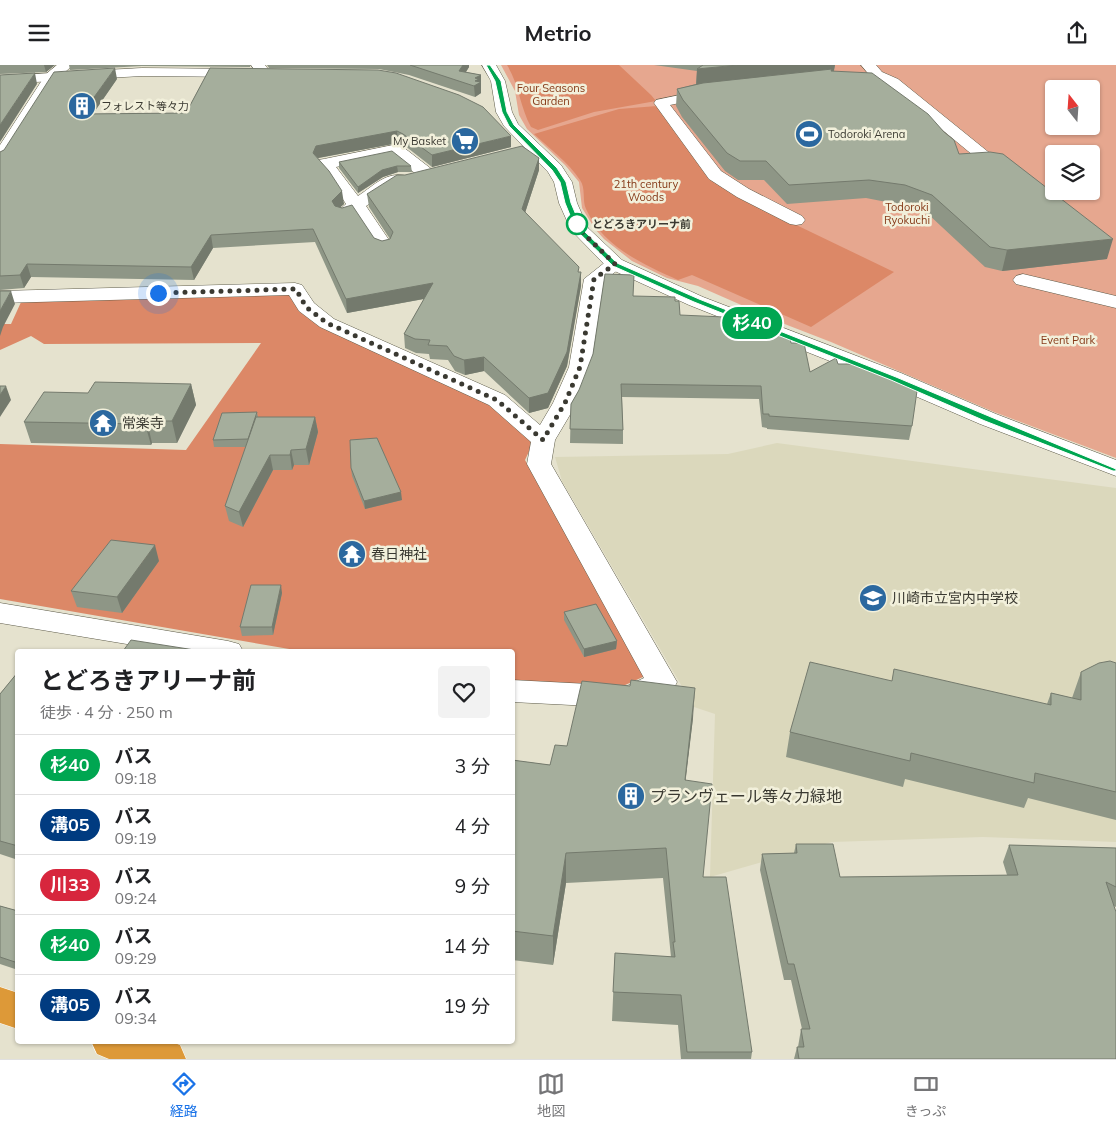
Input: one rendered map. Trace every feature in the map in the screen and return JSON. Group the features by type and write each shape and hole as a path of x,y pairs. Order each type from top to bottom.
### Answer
{"highway":[{"path":"0,1005 15,1010"},
{"path":"115,1048 165,1059"}],"street":[{"path":"2,151 51,77 66,65"},
{"path":"489,65 498,81 497,110 512,126 524,151 555,169 563,182 568,203 580,230 615,264 696,301 893,378 997,423 1116,469"},
{"path":"0,80 142,72 261,69 282,73"},
{"path":"868,72 893,82 986,158"},
{"path":"728,90 684,97 661,103 715,175 743,193 796,220"},
{"path":"384,246 350,210 338,179 324,164 393,149 397,150 428,175"},
{"path":"350,210 395,179 406,181 445,170"},
{"path":"515,691 632,697 662,682 540,464 543,440 565,403 580,367 594,279 615,264"},
{"path":"1023,280 1116,302"},
{"path":"0,297 296,289 306,307 327,323 497,400 543,440"},
{"path":"0,613 216,649"}],"shaded area":[{"name":"川崎市立宮内中学校","path":"777,443 1116,488 1116,842 983,837 832,842 710,877 715,714 694,707 562,481 555,457 728,454"}],"green space":[{"name":"Todoroki Ryokuchi","path":"501,65 1116,65 1116,458 994,412 698,286 667,278 632,261 604,239 595,229 582,208 579,182 565,165 527,129 519,115 515,91"},
{"name":"Four Seasons Garden","path":"507,65 619,65 656,101 594,112 538,130 531,127 527,119"},
{"name":"21th century Woods","path":"657,106 710,175 788,221 894,272 811,327 692,275 678,280 625,253 613,244 593,222 585,206 582,183 575,173 534,134 619,109"},
{"path":"290,293 302,313 490,403 533,443 525,460 645,676 623,686 515,681 515,649 289,649 0,599 0,444 186,450 261,343 44,344 31,336 0,350 0,324 11,324 22,300"}],"building":[{"path":"410,65 463,65 459,71 481,75 475,78 479,79 475,81 481,82 474,86"},
{"path":"703,65 738,65 697,69"},
{"path":"115,68 82,114 186,113 210,68 378,70 396,73 459,95 483,107 511,136 432,155 397,131 316,146 313,153 329,171 342,191 332,201 335,206 342,208 352,205 374,238 382,241 390,239 393,232 367,194 397,175 405,175 522,146 539,158 522,209 579,267 578,272 581,272 567,352 548,393 529,398 484,357 464,360 454,356 447,346 428,345 430,340 415,339 404,334 433,283 346,299 313,229 211,235 191,267 27,264 20,275 0,276 0,152 4,150 54,72"},
{"path":"832,69 831,71 872,73 928,114 954,140 959,154 990,152 1003,154 1045,186 1045,200 1063,200 1113,239 1007,250 990,247 932,195 905,185 869,180 789,185 766,161 740,161 727,153 683,100 677,89 703,83"},
{"path":"35,73 0,125 0,75"},
{"path":"392,151 411,166 397,166 382,170 358,187 339,162"},
{"path":"605,274 634,275 633,296 675,297 675,301 679,301 680,315 724,317 790,338 791,343 804,343 810,372 836,358 838,364 856,364 917,391 912,426 769,416 769,414 763,414 761,386 621,384 623,430 570,429 571,404 579,390 593,354"},
{"path":"0,291 11,291 0,311"},
{"path":"95,382 191,384 172,421 147,421 145,424 24,422 44,392 88,393"},
{"path":"0,386 6,386 0,395"},
{"path":"257,412 248,439 213,440 222,413"},
{"path":"256,417 315,417 306,449 291,450 290,455 270,455 239,512 225,506"},
{"path":"377,438 401,492 364,501 351,468 350,440"},
{"path":"111,540 155,545 117,597 71,591"},
{"path":"251,585 281,585 272,627 240,627"},
{"path":"596,604 617,641 584,649 564,612"},
{"path":"131,640 188,649 124,649"},
{"path":"1110,661 1116,663 1116,792 1035,773 1034,783 911,753 910,761 790,732 810,662 892,681 894,669 1051,705 1051,693 1081,700 1081,672 1099,663"},
{"path":"15,676 15,845 0,841 0,694"},
{"path":"631,680 695,688 685,780 712,784 703,877 726,877 752,1052 687,1052 681,995 613,992 615,953 675,957 666,848 566,853 553,936 515,931 515,760 550,765 555,745 567,746 582,681 630,686"},
{"path":"796,844 833,844 840,877 1018,875 1009,845 1116,848 1116,887 1106,882 1116,912 1116,1059 799,1059 797,1047 804,1047 801,1029 810,1029 794,964 788,964 762,854 797,853"},
{"path":"0,906 15,910 15,962 0,957"}],"bus line":[{"name":"杉40","path":"489,65 498,81 504,112 512,126 555,169 563,182 568,203 580,230 615,264 696,301 893,378 988,419 1116,469"}],"place":[{"name":"フォレスト等々力","path":"82,106"},
{"name":"Todoroki Arena","path":"809,134"},
{"name":"My Basket","path":"465,141"},
{"name":"とどろきアリーナ前","path":"577,224"},
{"name":"常楽寺","path":"103,423"},
{"name":"春日神社","path":"352,554"},
{"name":"川崎市立宮内中学校","path":"873,598"},
{"name":"プランヴェール等々力緑地","path":"631,796"}],"route":[{"path":"158,293 296,289 306,307 327,323 497,400 543,440 565,403 580,367 594,279 615,264 591,242 577,224"}],"park label":[{"name":"Event Park","path":"1068,340"}]}
